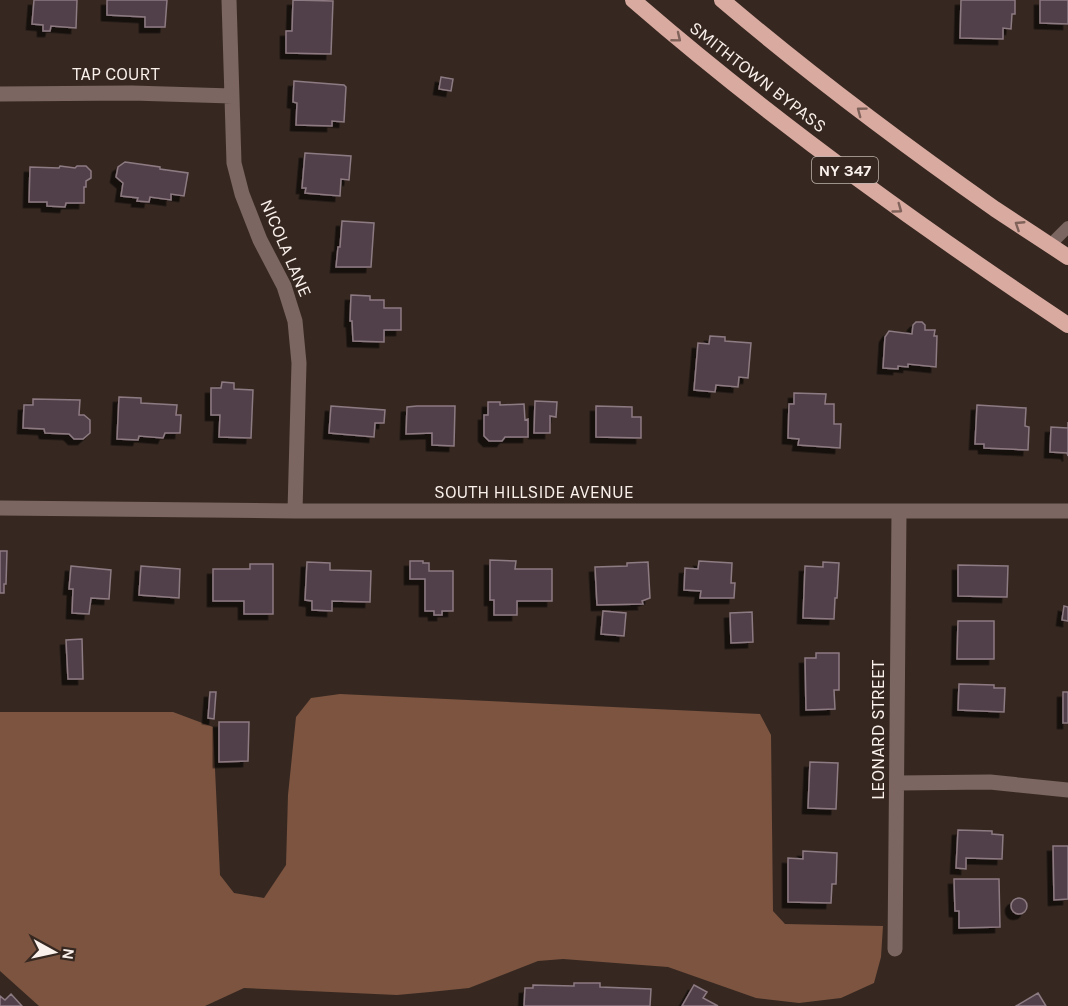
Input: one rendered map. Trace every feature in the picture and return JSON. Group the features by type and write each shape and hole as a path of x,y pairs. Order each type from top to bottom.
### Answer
{"highway":[{"name":"SMITHTOWN BYPASS","path":"633,0 723,76 835,162 956,250 1068,325"},
{"name":"SMITHTOWN BYPASS","path":"722,0 816,78 876,123 997,210 1068,257"}],"street":[{"name":"NICOLA LANE","path":"229,0 234,163 242,194 260,240 284,286 296,321 299,363 295,511"},
{"name":"TAP COURT","path":"0,94 132,93 232,96"},
{"name":"SOUTH HILLSIDE AVENUE","path":"0,508 295,511 1068,511"},
{"name":"LEONARD STREET","path":"895,949 899,512"},
{"path":"898,783 990,782 1068,790"}],"lane":[{"path":"1050,245 1068,227"}],"shaded area":[{"path":"340,694 760,714 771,735 773,911 785,924 883,926 881,957 874,983 841,998 799,1003 756,998 668,967 563,959 538,961 469,988 397,995 244,988 205,1006 39,1006 0,971 0,712 173,712 213,727 220,875 234,893 264,898 286,865 288,795 296,717 311,698"}],"building":[{"path":"34,0 77,0 76,28 51,26 50,31 43,31 43,25 32,24"},
{"path":"107,0 167,0 165,27 145,27 145,17 107,15"},
{"path":"293,0 333,1 331,54 286,53 286,31 292,31"},
{"path":"961,0 1015,0 1015,14 1012,14 1011,29 1003,28 1003,39 960,38"},
{"path":"1040,0 1068,0 1068,24 1040,23"},
{"path":"441,77 453,79 451,91 439,89"},
{"path":"294,81 344,85 346,87 344,122 332,121 332,126 296,125 297,103 293,102"},
{"path":"305,153 351,156 349,180 341,179 340,196 305,193 306,188 302,188"},
{"path":"125,162 188,173 184,196 171,194 171,200 150,197 149,202 121,196 123,183 116,177 118,167"},
{"path":"60,166 75,168 86,166 91,171 91,178 86,181 86,187 84,187 84,203 66,203 65,207 47,206 47,202 29,202 30,167 59,168"},
{"path":"342,221 374,223 371,267 336,267"},
{"path":"351,295 370,296 370,300 384,300 384,308 401,308 401,330 384,330 384,342 353,341 352,321 350,321"},
{"path":"916,322 922,322 925,330 935,330 934,336 937,336 936,367 908,364 908,367 898,366 898,369 883,368 885,337 889,331 912,334 913,325"},
{"path":"710,336 725,337 725,341 751,343 748,378 739,377 738,387 716,385 715,392 694,390 698,343 709,344"},
{"path":"222,382 234,383 234,389 253,390 251,438 219,437 220,415 211,415 211,388 221,388"},
{"path":"794,393 826,394 825,404 834,404 834,424 841,424 840,448 798,445 799,439 788,438 789,404 794,404"},
{"path":"119,397 141,398 141,403 177,405 176,415 181,415 180,433 165,433 163,438 139,436 138,440 117,439"},
{"path":"33,399 80,400 79,415 84,415 90,420 90,433 83,439 74,439 69,434 45,433 44,429 23,428 24,405 33,405"},
{"path":"535,401 557,402 556,417 550,416 550,433 534,433"},
{"path":"488,402 500,402 500,405 524,404 525,420 528,419 528,437 505,437 502,441 489,441 484,436 484,415 488,415"},
{"path":"977,405 1026,408 1025,426 1029,427 1028,450 984,448 984,444 975,444"},
{"path":"331,406 385,410 384,423 375,423 374,437 329,433"},
{"path":"455,406 454,446 432,445 432,433 406,434 407,407"},
{"path":"596,406 632,407 632,417 641,417 641,438 596,437"},
{"path":"1051,427 1068,428 1068,456 1067,453 1050,452"},
{"path":"0,551 7,551 4,593 0,593"},
{"path":"490,560 516,561 515,569 552,569 552,601 517,601 517,615 494,615 494,600 490,600"},
{"path":"410,561 429,563 429,571 453,571 453,611 442,611 442,615 434,615 434,611 425,611 425,579 410,579"},
{"path":"699,561 732,563 731,583 735,583 734,598 700,598 701,591 684,590 685,568 698,569"},
{"path":"307,562 330,563 330,570 371,571 370,602 332,601 332,611 312,610 312,601 305,600"},
{"path":"648,562 650,598 642,601 643,604 597,605 595,567 627,566 627,563"},
{"path":"823,562 839,563 834,619 803,618 805,566 823,567"},
{"path":"250,564 273,564 273,614 244,614 244,601 213,601 213,569 250,569"},
{"path":"958,565 1008,566 1007,597 958,596"},
{"path":"71,566 111,570 109,599 91,598 89,614 72,613 73,589 69,589"},
{"path":"141,566 180,569 179,598 139,595"},
{"path":"1064,606 1068,607 1068,621 1062,620"},
{"path":"603,611 626,613 624,636 601,634"},
{"path":"752,612 753,642 731,643 730,613"},
{"path":"958,621 994,621 994,659 957,659"},
{"path":"82,639 83,679 68,679 66,640"},
{"path":"816,653 839,653 839,690 834,690 835,709 806,710 805,658 816,658"},
{"path":"959,684 994,685 994,688 1005,688 1004,712 958,710"},
{"path":"210,692 216,692 214,719 208,718"},
{"path":"1063,692 1068,692 1068,723 1063,723"},
{"path":"219,722 249,722 248,761 219,762"},
{"path":"810,762 838,763 836,809 808,808"},
{"path":"958,830 992,831 992,834 1003,835 1002,859 966,858 966,869 956,868"},
{"path":"1053,846 1068,846 1068,899 1054,900"},
{"path":"803,851 837,853 836,884 832,884 831,903 788,902 788,858 803,859"},
{"path":"954,879 999,879 1000,927 959,928 959,911 955,911"},
{"path":"1019,898 1027,906 1019,914 1011,906"},
{"path":"574,983 600,983 600,987 651,989 650,1006 524,1006 525,988 533,988 533,985 574,986"},
{"path":"694,985 707,992 703,998 718,1006 682,1006"},
{"path":"1038,993 1046,1006 1016,1006"},
{"path":"11,994 22,1006 0,1006 0,996 5,1000"}]}
